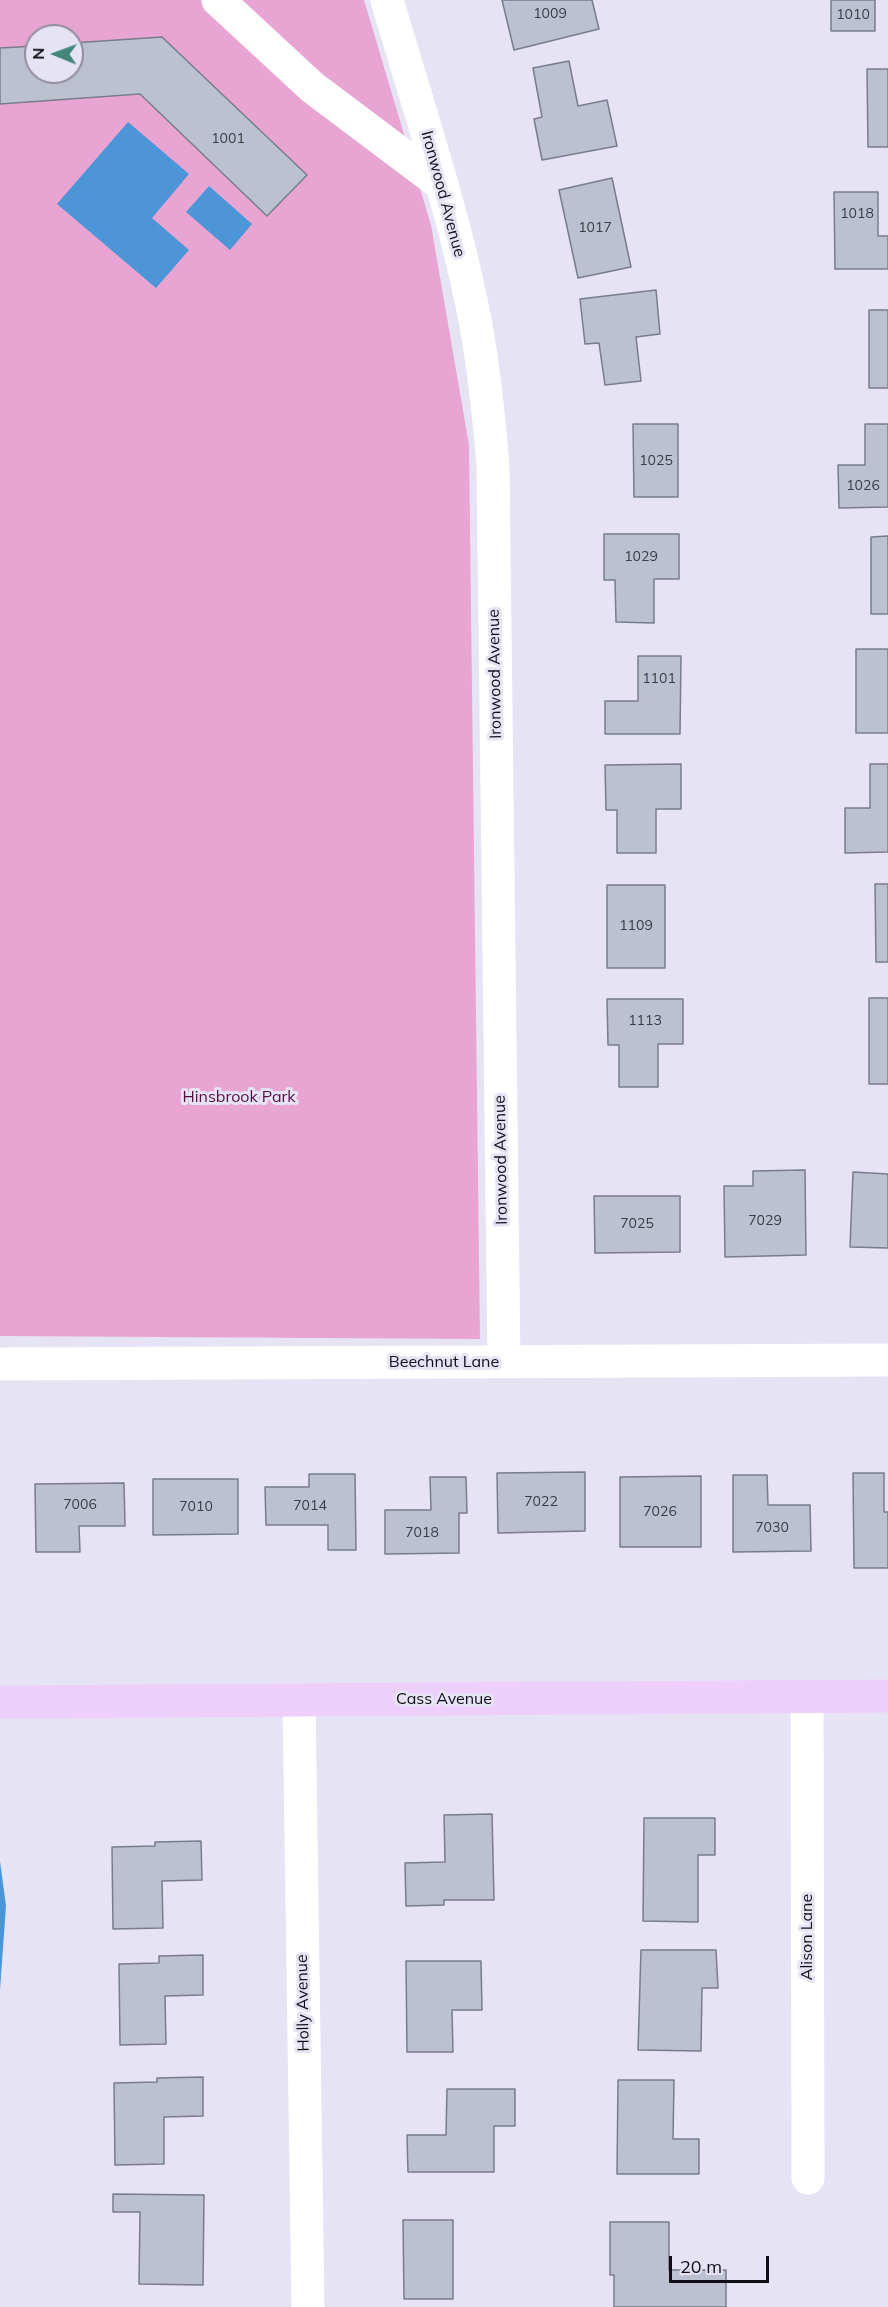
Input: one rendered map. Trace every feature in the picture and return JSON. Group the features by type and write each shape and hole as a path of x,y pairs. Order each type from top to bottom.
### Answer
{"main road":[{"name":"Cass Avenue","path":"0,1702 888,1696"}],"street":[{"path":"218,0 312,87 441,184"},
{"name":"Ironwood Avenue","path":"387,0 455,234 475,321 488,404 493,465 504,1362"},
{"name":"Beechnut Lane","path":"0,1364 888,1360"},
{"name":"Alison Lane","path":"807,1696 808,2178"},
{"name":"Holly Avenue","path":"299,1700 308,2307"}],"green space":[{"name":"Hinsbrook Park","path":"0,0 364,0 431,225 469,445 480,1339 0,1336"}],"water":[{"path":"128,122 189,174 152,218 189,250 156,288 57,204"},
{"path":"209,186 252,224 230,250 186,212"},
{"path":"0,1861 6,1906 0,1990"}],"building":[{"path":"502,0 592,0 599,29 514,50"},
{"path":"831,0 875,0 875,31 831,31"},
{"path":"162,37 307,175 267,216 140,94 0,104 0,48 24,47 24,84 84,84 84,42"},
{"path":"569,61 578,106 607,100 617,146 542,160 534,119 542,117 533,68"},
{"path":"867,69 888,69 888,147 868,147"},
{"path":"612,178 631,267 578,278 559,190"},
{"path":"834,192 878,192 878,236 888,236 888,269 835,269"},
{"path":"656,290 660,334 636,337 641,381 605,385 599,343 585,344 580,299"},
{"path":"869,310 888,310 888,388 869,388"},
{"path":"633,424 678,424 678,497 634,497"},
{"path":"865,424 888,424 888,507 839,508 838,465 865,465"},
{"path":"604,534 679,534 679,579 654,579 654,623 616,622 615,580 604,580"},
{"path":"888,536 888,614 871,614 871,537"},
{"path":"856,649 888,649 888,733 856,733"},
{"path":"638,656 681,656 680,734 605,734 605,701 638,701"},
{"path":"681,764 681,809 656,809 656,853 617,853 617,810 606,810 605,765"},
{"path":"870,764 888,764 888,852 845,853 845,808 870,808"},
{"path":"875,884 888,884 888,962 876,962"},
{"path":"607,885 665,885 665,968 607,968"},
{"path":"869,998 888,998 888,1084 869,1084"},
{"path":"607,999 683,999 683,1044 658,1044 658,1087 619,1087 619,1045 608,1045"},
{"path":"805,1170 806,1255 725,1257 724,1186 753,1186 753,1171"},
{"path":"853,1172 888,1174 888,1248 850,1247"},
{"path":"594,1196 680,1196 680,1252 595,1253"},
{"path":"585,1472 585,1531 498,1533 497,1473"},
{"path":"853,1473 884,1473 884,1512 888,1512 888,1568 854,1568"},
{"path":"309,1474 355,1474 356,1550 328,1550 328,1525 266,1525 265,1487 309,1487"},
{"path":"733,1475 767,1475 768,1505 810,1505 811,1551 733,1552"},
{"path":"701,1476 701,1547 620,1547 620,1477"},
{"path":"430,1477 466,1477 467,1513 459,1513 459,1553 385,1554 385,1510 431,1510"},
{"path":"153,1479 238,1479 238,1534 153,1535"},
{"path":"124,1483 125,1526 79,1526 80,1552 36,1552 35,1484"},
{"path":"492,1814 494,1900 444,1900 444,1905 406,1906 405,1863 445,1862 444,1815"},
{"path":"644,1818 715,1818 715,1855 698,1855 698,1922 643,1921"},
{"path":"201,1841 202,1880 162,1881 163,1928 113,1929 112,1847 155,1846 155,1842"},
{"path":"641,1950 716,1950 718,1988 702,1988 701,2051 638,2050"},
{"path":"203,1955 203,1995 165,1996 166,2044 120,2045 119,1964 159,1963 159,1956"},
{"path":"406,1961 481,1961 482,2010 452,2010 453,2052 407,2052"},
{"path":"203,2077 203,2116 164,2117 164,2164 115,2165 114,2083 157,2082 157,2078"},
{"path":"618,2080 674,2080 673,2139 699,2139 699,2174 617,2174"},
{"path":"447,2089 515,2089 515,2126 494,2126 494,2172 408,2172 407,2135 446,2135"},
{"path":"113,2194 204,2195 203,2285 139,2284 140,2212 113,2212"},
{"path":"403,2220 453,2220 453,2299 404,2299"},
{"path":"610,2222 669,2222 669,2270 726,2270 726,2307 614,2307 614,2275 610,2275"}]}
